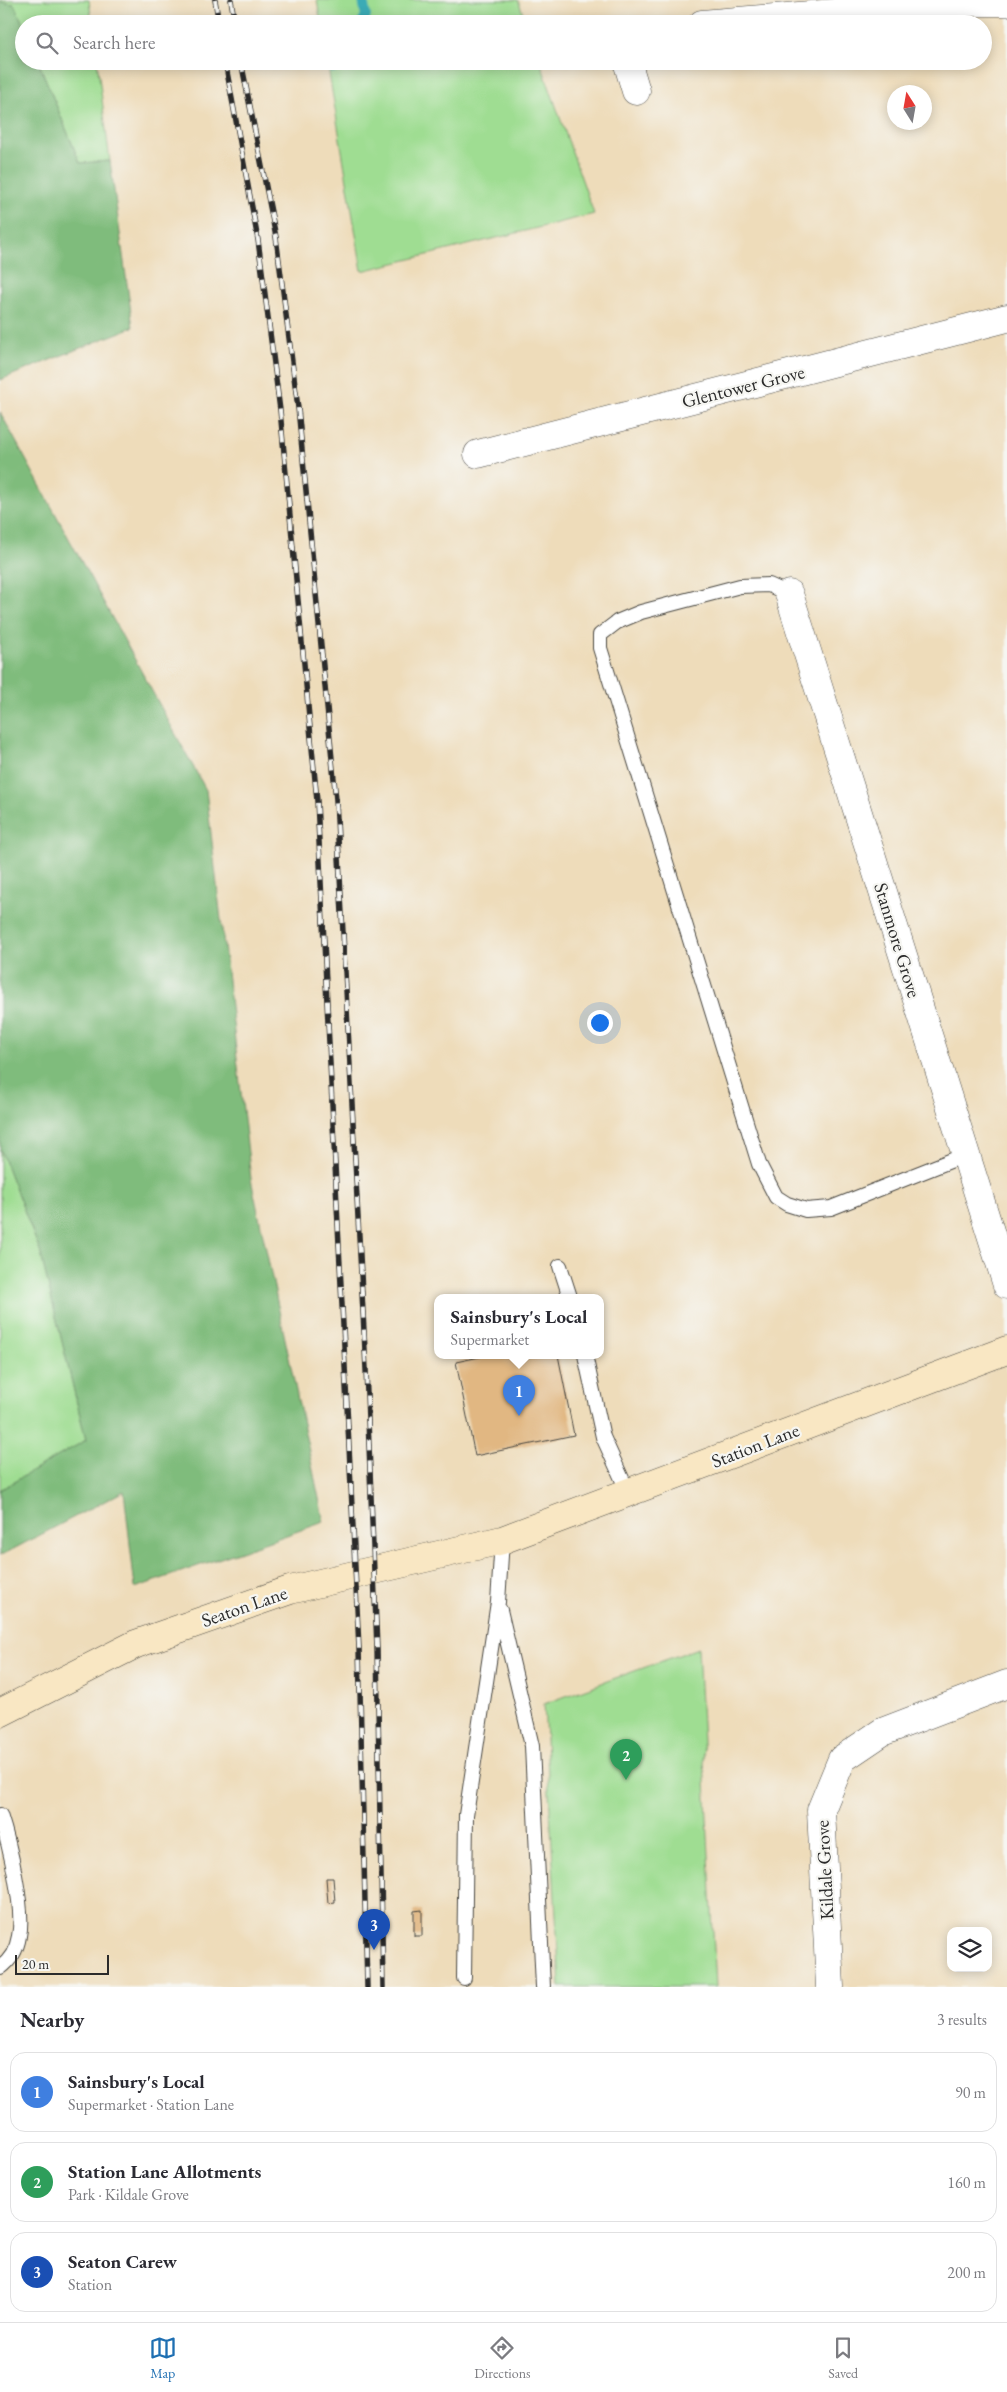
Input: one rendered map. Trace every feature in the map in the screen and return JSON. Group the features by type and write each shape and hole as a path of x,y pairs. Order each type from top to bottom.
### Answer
{"main road":[{"name":"Station Lane","path":"502,1540 1007,1350"},
{"name":"Seaton Lane","path":"0,1713 136,1644 290,1590 502,1540"}],"street":[{"path":"805,15 966,1 1007,2"},
{"path":"630,70 636,91"},
{"name":"Glentower Grove","path":"478,454 1007,318"},
{"name":"Stanmore Grove","path":"789,594 1007,1285"},
{"name":"Kildale Grove","path":"830,1987 821,1810 842,1759 882,1732 1007,1684"}],"lane":[{"path":"789,594 769,585 740,586 641,612 616,622 600,635 600,648 756,1154 767,1182 776,1197 787,1204 806,1210 831,1208 965,1155"},
{"path":"560,1266 569,1294"},
{"path":"586,1359 603,1437 628,1492"},
{"path":"464,1978 466,1815 498,1602 502,1540"},
{"path":"498,1602 532,1746 543,1987"},
{"path":"0,1815 10,1847 20,1915 20,1936 10,1961 0,1968"}],"green space":[{"path":"0,0 89,0 91,15 19,15 14,4 0,2"},
{"path":"317,0 518,0 524,15 320,15"},
{"path":"0,2 14,4 19,15 15,15 15,70 42,70 80,163 110,161 133,327 0,380"},
{"path":"42,70 98,70 110,161 80,163"},
{"path":"328,70 543,70 594,214 362,271"},
{"path":"0,412 206,790 251,1179 324,1522 135,1588 124,1491 0,1556 0,1490 86,1440 40,1251 0,1149"},
{"path":"0,1149 40,1251 86,1440 0,1490"},
{"path":"698,1648 716,1987 560,1987 544,1704"}],"building":[{"path":"470,1359 559,1359 574,1435 475,1456 456,1362"},
{"path":"326,1878 333,1878 335,1902 328,1903"},
{"path":"422,1910 422,1936 414,1936 414,1911"}],"waterway":[{"path":"363,0 366,15"}],"railway":[{"path":"215,0 218,15"},
{"path":"231,0 234,15"},
{"path":"227,70 258,240 280,410 317,801 359,1648 367,1987"},
{"path":"243,70 276,237 298,408 336,800 366,1369 377,1648 383,1987"}],"place":[{"name":"Sainsbury's Local","path":"519,1416"},
{"name":"Station Lane Allotments","path":"626,1780"},
{"name":"Seaton Carew","path":"374,1950"}]}
